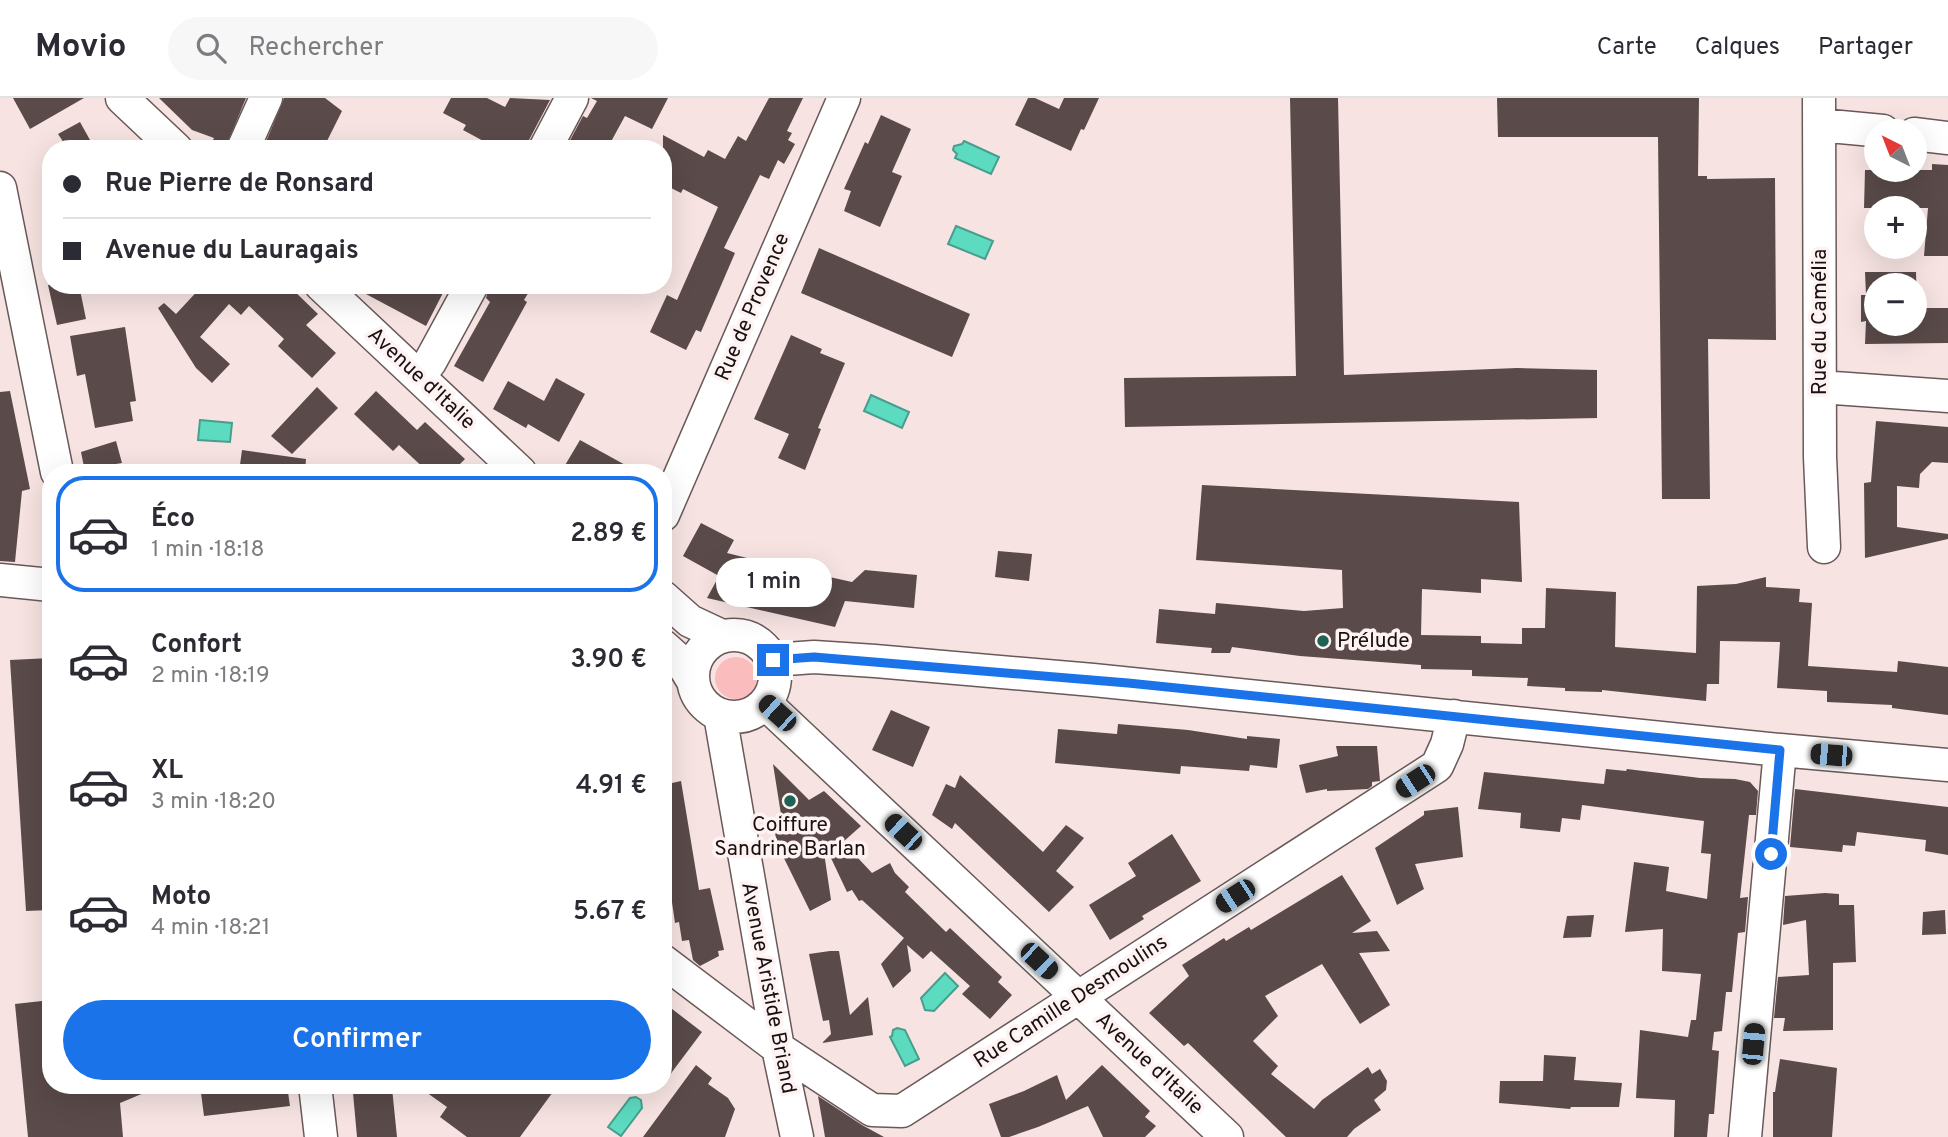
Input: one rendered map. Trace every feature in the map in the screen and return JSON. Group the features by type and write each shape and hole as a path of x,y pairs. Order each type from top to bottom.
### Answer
{"street":[{"path":"122,98 166,140"},
{"path":"247,140 266,98"},
{"path":"550,140 572,98"},
{"name":"Rue de Provence","path":"672,494 844,98"},
{"path":"1819,112 1864,125"},
{"name":"Rue du Camélia","path":"1819,112 1820,387 1824,547"},
{"path":"1927,136 1948,138"},
{"path":"0,188 55,464"},
{"name":"Avenue d'Italie","path":"331,294 511,464"},
{"path":"419,377 467,294"},
{"path":"1820,387 1948,396"},
{"path":"0,580 42,584"},
{"path":"677,621 722,636"},
{"path":"672,654 682,663 701,700 720,715 732,717 756,711 765,703 772,694 776,671 773,660 757,641 734,634 722,636 703,649 696,659 693,681"},
{"path":"773,660 814,657 1128,683 1948,765"},
{"name":"Avenue d'Italie","path":"765,703 1227,1137"},
{"name":"Avenue Aristide Briand","path":"720,715 778,1048 797,1137"},
{"name":"Rue Camille Desmoulins","path":"672,968 778,1048 872,1111 902,1111 1437,766 1447,744 1454,716"},
{"path":"1745,1137 1780,750"},
{"path":"315,1094 321,1137"}],"shaded area":[{"path":"964,141 999,157 991,174 955,158 957,154 953,150 954,146"},
{"path":"956,226 993,241 985,259 948,244"},
{"path":"871,395 909,412 902,428 864,411"},
{"path":"200,420 232,423 230,442 198,440"},
{"path":"736,657 751,663 757,678 751,693 736,699 721,693 715,678 721,663"},
{"path":"945,973 958,986 934,1011 925,1010 921,998"},
{"path":"897,1028 905,1030 919,1059 905,1066 890,1037"},
{"path":"630,1098 641,1100 642,1108 621,1136 608,1127"}],"building":[{"path":"13,98 84,98 30,129"},
{"path":"159,98 246,98 229,140 213,140 214,138 192,130"},
{"path":"284,98 325,98 342,111 328,140 267,140"},
{"path":"451,98 487,98 505,107 510,98 550,100 529,140 481,140 463,130 466,125 443,113"},
{"path":"591,98 668,98 652,129 625,116 612,140 570,140 583,116 587,118 597,101"},
{"path":"769,98 803,98 787,131 792,133 788,140 795,144 784,164 778,160 769,179 760,175 724,248 735,253 701,332 696,330 686,350 650,332 667,295 677,300 718,207 683,189 681,193 672,188 672,140 663,140 663,135 704,157 708,150 725,159 738,136 746,141"},
{"path":"1028,98 1035,98 1059,109 1064,98 1099,98 1071,151 1015,125"},
{"path":"1290,98 1338,98 1344,375 1517,368 1597,370 1597,418 1125,427 1124,378 1296,376"},
{"path":"1497,98 1699,98 1698,176 1707,176 1707,179 1775,178 1776,340 1708,339 1710,499 1662,499 1658,137 1498,137"},
{"path":"881,115 911,129 892,172 902,176 880,227 844,211 851,191 844,189 865,142 868,144"},
{"path":"80,122 90,140 62,140 58,134"},
{"path":"1932,164 1948,165 1948,256 1927,256 1927,196 1864,196 1865,182 1927,182 1927,170 1932,170"},
{"path":"819,248 970,314 952,357 801,293"},
{"path":"1865,272 1916,272 1916,273"},
{"path":"50,294 81,294 86,319 57,325"},
{"path":"195,294 297,294 318,314 306,325 336,353 312,378 278,346 284,339 249,306 241,315 229,304 200,337 230,364 212,383 196,368 158,308 164,303 176,314"},
{"path":"366,294 442,294 426,326"},
{"path":"487,294 528,294 524,300 527,302 483,382 454,366 490,302 486,298"},
{"path":"1861,295 1864,295 1864,321 1861,322"},
{"path":"1927,308 1948,308 1948,343 1865,344 1865,336 1927,336"},
{"path":"125,327 136,401 130,402 133,421 95,428 85,374 77,376 70,336"},
{"path":"791,335 822,349 820,353 845,363 818,428 821,429 805,470 778,458 789,434 754,419"},
{"path":"556,378 585,394 559,442 528,424 526,428 493,409 508,381 544,401"},
{"path":"317,387 338,408 292,454 271,436"},
{"path":"10,391 30,489 22,491 15,562 0,561 0,392"},
{"path":"376,391 417,430 425,422 465,459 460,464 419,464 399,445 393,451 354,414"},
{"path":"1876,421 1948,427 1948,463 1932,462 1920,474 1919,488 1897,486 1897,527 1948,534 1948,539 1865,558 1864,483 1871,482"},
{"path":"580,440 624,464 566,464"},
{"path":"116,441 122,463 83,464 81,452"},
{"path":"242,450 306,459 306,464 240,464"},
{"path":"1202,485 1519,502 1522,582 1481,579 1481,593 1422,589 1421,635 1481,636 1481,643 1522,644 1522,628 1545,628 1546,588 1616,592 1615,647 1696,653 1697,586 1736,584 1766,577 1766,587 1800,589 1799,602 1812,603 1808,666 1897,672 1898,661 1948,667 1948,715 1892,708 1892,705 1827,702 1827,691 1777,688 1780,642 1720,641 1719,684 1707,684 1706,701 1602,690 1565,691 1565,688 1527,686 1528,678 1472,676 1472,670 1421,669 1421,665 1300,656 1232,647 1230,653 1211,653 1212,648 1156,643 1159,609 1215,614 1216,603 1304,611 1343,608 1342,570 1196,560"},
{"path":"701,523 734,540 727,553 771,564 852,582 865,570 917,575 914,608 845,601 835,627 707,598 719,576 683,556"},
{"path":"998,551 1032,554 1029,581 995,577"},
{"path":"42,658 42,910 26,911 10,660"},
{"path":"891,710 930,727 913,767 872,750"},
{"path":"1118,724 1188,730 1247,739 1247,736 1280,739 1277,768 1250,765 1249,771 1181,766 1180,774 1055,763 1058,729 1117,734"},
{"path":"1336,746 1377,746 1380,781 1372,782 1368,789 1327,789 1306,793 1299,765 1338,756"},
{"path":"773,764 809,800 824,791 861,826 843,842 872,873 890,863 895,873 909,887 905,892 946,932 950,928 1002,977 998,982 1012,995 990,1019 962,994 970,986 931,951 923,959 907,945 911,971 893,988 881,964 904,938 862,900 859,901 852,890 847,892 822,839 831,900 810,911 778,846 774,829 783,827"},
{"path":"1606,769 1735,779 1750,782 1758,791 1756,815 1749,815 1740,898 1748,897 1745,932 1738,933 1732,992 1726,992 1722,1031 1714,1032 1712,1050 1719,1051 1714,1114 1709,1114 1707,1137 1674,1137 1675,1100 1636,1098 1640,1030 1688,1037 1691,1020 1696,1020 1701,974 1662,971 1663,929 1625,932 1634,862 1669,867 1666,891 1707,899 1711,854 1701,853 1704,821 1582,805 1580,820 1562,818 1560,832 1520,828 1521,813 1478,809 1484,772 1604,784"},
{"path":"960,775 1043,852 1066,825 1084,838 1056,871 1074,887 1049,912 955,823 952,829 932,815 946,784 955,788"},
{"path":"681,781 699,890 710,888 724,950 718,951 719,956 700,966 693,960 689,940 682,941 679,922 675,923 672,902 672,783"},
{"path":"1795,789 1948,807 1948,855 1925,851 1926,840 1857,832 1855,846 1843,845 1842,852 1790,847"},
{"path":"1458,807 1463,857 1415,864 1424,889 1397,905 1375,848 1424,815 1424,811"},
{"path":"1172,834 1201,881 1142,916 1144,919 1110,940 1089,905 1136,876 1128,863"},
{"path":"1342,875 1371,921 1352,933 1377,931 1390,951 1359,953 1390,1005 1360,1024 1322,964 1265,996 1278,1016 1253,1041 1278,1066 1271,1074 1314,1109 1322,1100 1368,1067 1372,1074 1380,1069 1387,1081 1386,1090 1374,1100 1381,1110 1347,1137 1286,1137 1188,1043 1184,1046 1149,1013 1189,976 1182,965 1224,938 1226,941 1249,927 1251,930"},
{"path":"1839,894 1839,905 1854,905 1856,962 1833,963 1833,1030 1783,1031 1785,1018 1774,1018 1778,977 1809,975 1806,920 1783,925 1785,896"},
{"path":"1945,910 1946,934 1922,935 1923,912"},
{"path":"1594,915 1591,937 1563,938 1567,916"},
{"path":"839,951 850,1015 868,997 873,1035 822,1043 831,1034 829,1020 823,1021 809,954"},
{"path":"42,1001 42,1094 142,1094 120,1103 123,1137 28,1137 15,1004"},
{"path":"672,1009 702,1032 672,1072"},
{"path":"1544,1055 1576,1057 1574,1080 1622,1083 1619,1107 1570,1109 1499,1103 1500,1081 1543,1081"},
{"path":"1780,1059 1837,1068 1832,1137 1773,1137 1773,1092"},
{"path":"696,1065 712,1078 708,1084 728,1098 735,1109 725,1137 643,1137"},
{"path":"1102,1065 1150,1111 1145,1117 1156,1126 1145,1137 1103,1137 1088,1106 1038,1127 1001,1137 989,1104 1057,1075 1066,1100"},
{"path":"201,1094 288,1094 290,1106 204,1116"},
{"path":"353,1094 393,1094 397,1137 357,1137"},
{"path":"429,1094 551,1094 520,1137 467,1137 440,1117 447,1107"},
{"path":"818,1096 862,1125 884,1137 825,1137"}],"place":[{"name":"Prélude","path":"1323,641"},
{"name":"Coiffure Sandrine Barlan","path":"790,801"}],"route":[{"path":"773,660 814,657 1065,677 1780,750 1771,854"}]}
